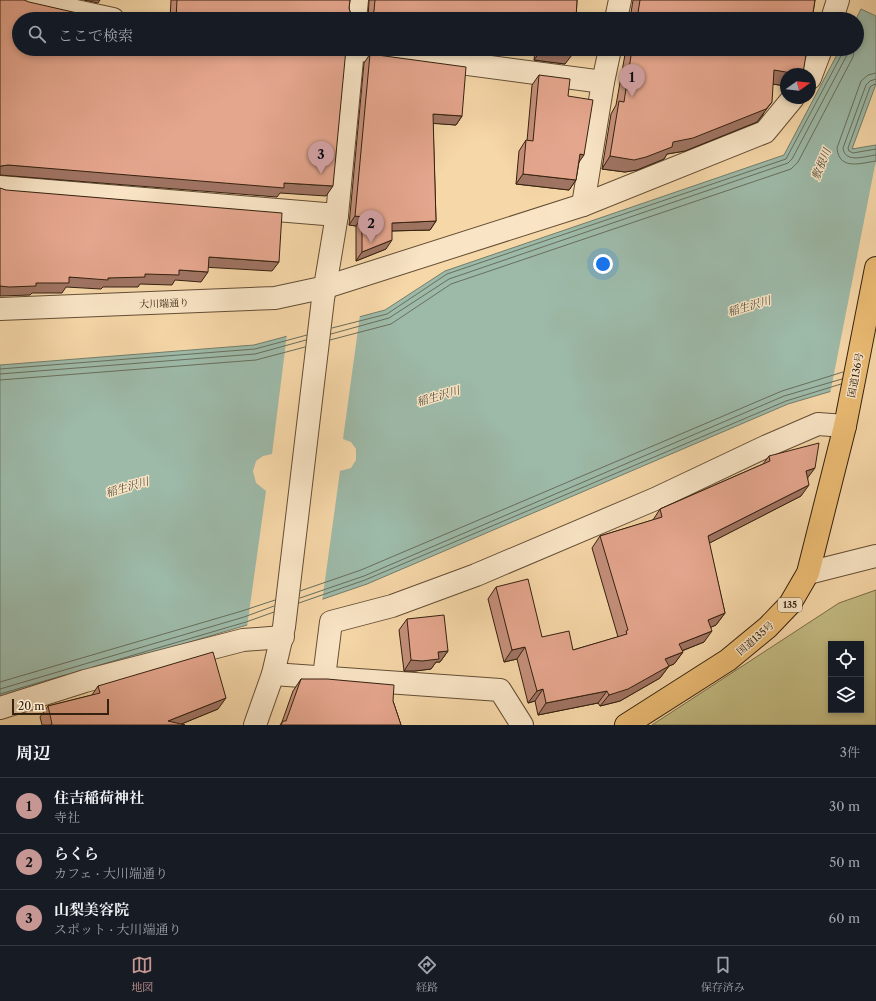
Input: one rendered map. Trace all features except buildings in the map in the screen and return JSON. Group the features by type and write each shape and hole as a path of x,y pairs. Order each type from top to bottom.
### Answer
{"highway":[{"name":"国道136号","path":"846,418 876,268"},
{"name":"国道135号","path":"626,725 728,660 768,627 790,604 808,573 846,418"}],"street":[{"path":"25,0 81,12"},
{"path":"356,12 357,0"},
{"path":"617,12 620,0"},
{"path":"834,12 838,0"},
{"path":"255,725 274,674 284,632 324,293 337,215 353,56"},
{"path":"407,56 603,82"},
{"path":"583,205 609,56"},
{"path":"814,68 818,56"},
{"name":"大川端通り","path":"0,309 275,298 324,293 583,205 765,132 788,104"},
{"path":"0,187 337,215"},
{"path":"324,677 331,622 392,606 476,575 655,499 767,446 818,424 846,418"},
{"path":"808,573 876,556"},
{"path":"0,708 85,681 243,640 284,632"},
{"path":"274,674 500,690 522,725"}],"shaded area":[{"path":"876,590 876,725 652,725 839,603"}],"water":[{"path":"861,9 876,16 876,84 852,149 876,145 876,378 788,404 367,584 247,625 0,698 0,365 254,345 385,310 445,271 784,155 811,104 816,104 816,94 836,56 864,56 864,12 860,12"}],"pier":[{"path":"876,160 876,380 830,394"},
{"path":"360,315 343,439 351,442 356,449 356,460 351,468 340,471 322,602 247,627 266,491 256,483 253,471 256,461 263,456 272,454 287,334"}],"place":[{"name":"住吉稲荷神社","path":"632,97"},
{"name":"山梨美容院","path":"321,174"},
{"name":"らくら","path":"371,243"}],"water label":[{"name":"敷根川","path":"821,164"},
{"name":"稲生沢川","path":"749,306"},
{"name":"稲生沢川","path":"438,396"},
{"name":"稲生沢川","path":"127,487"}]}
